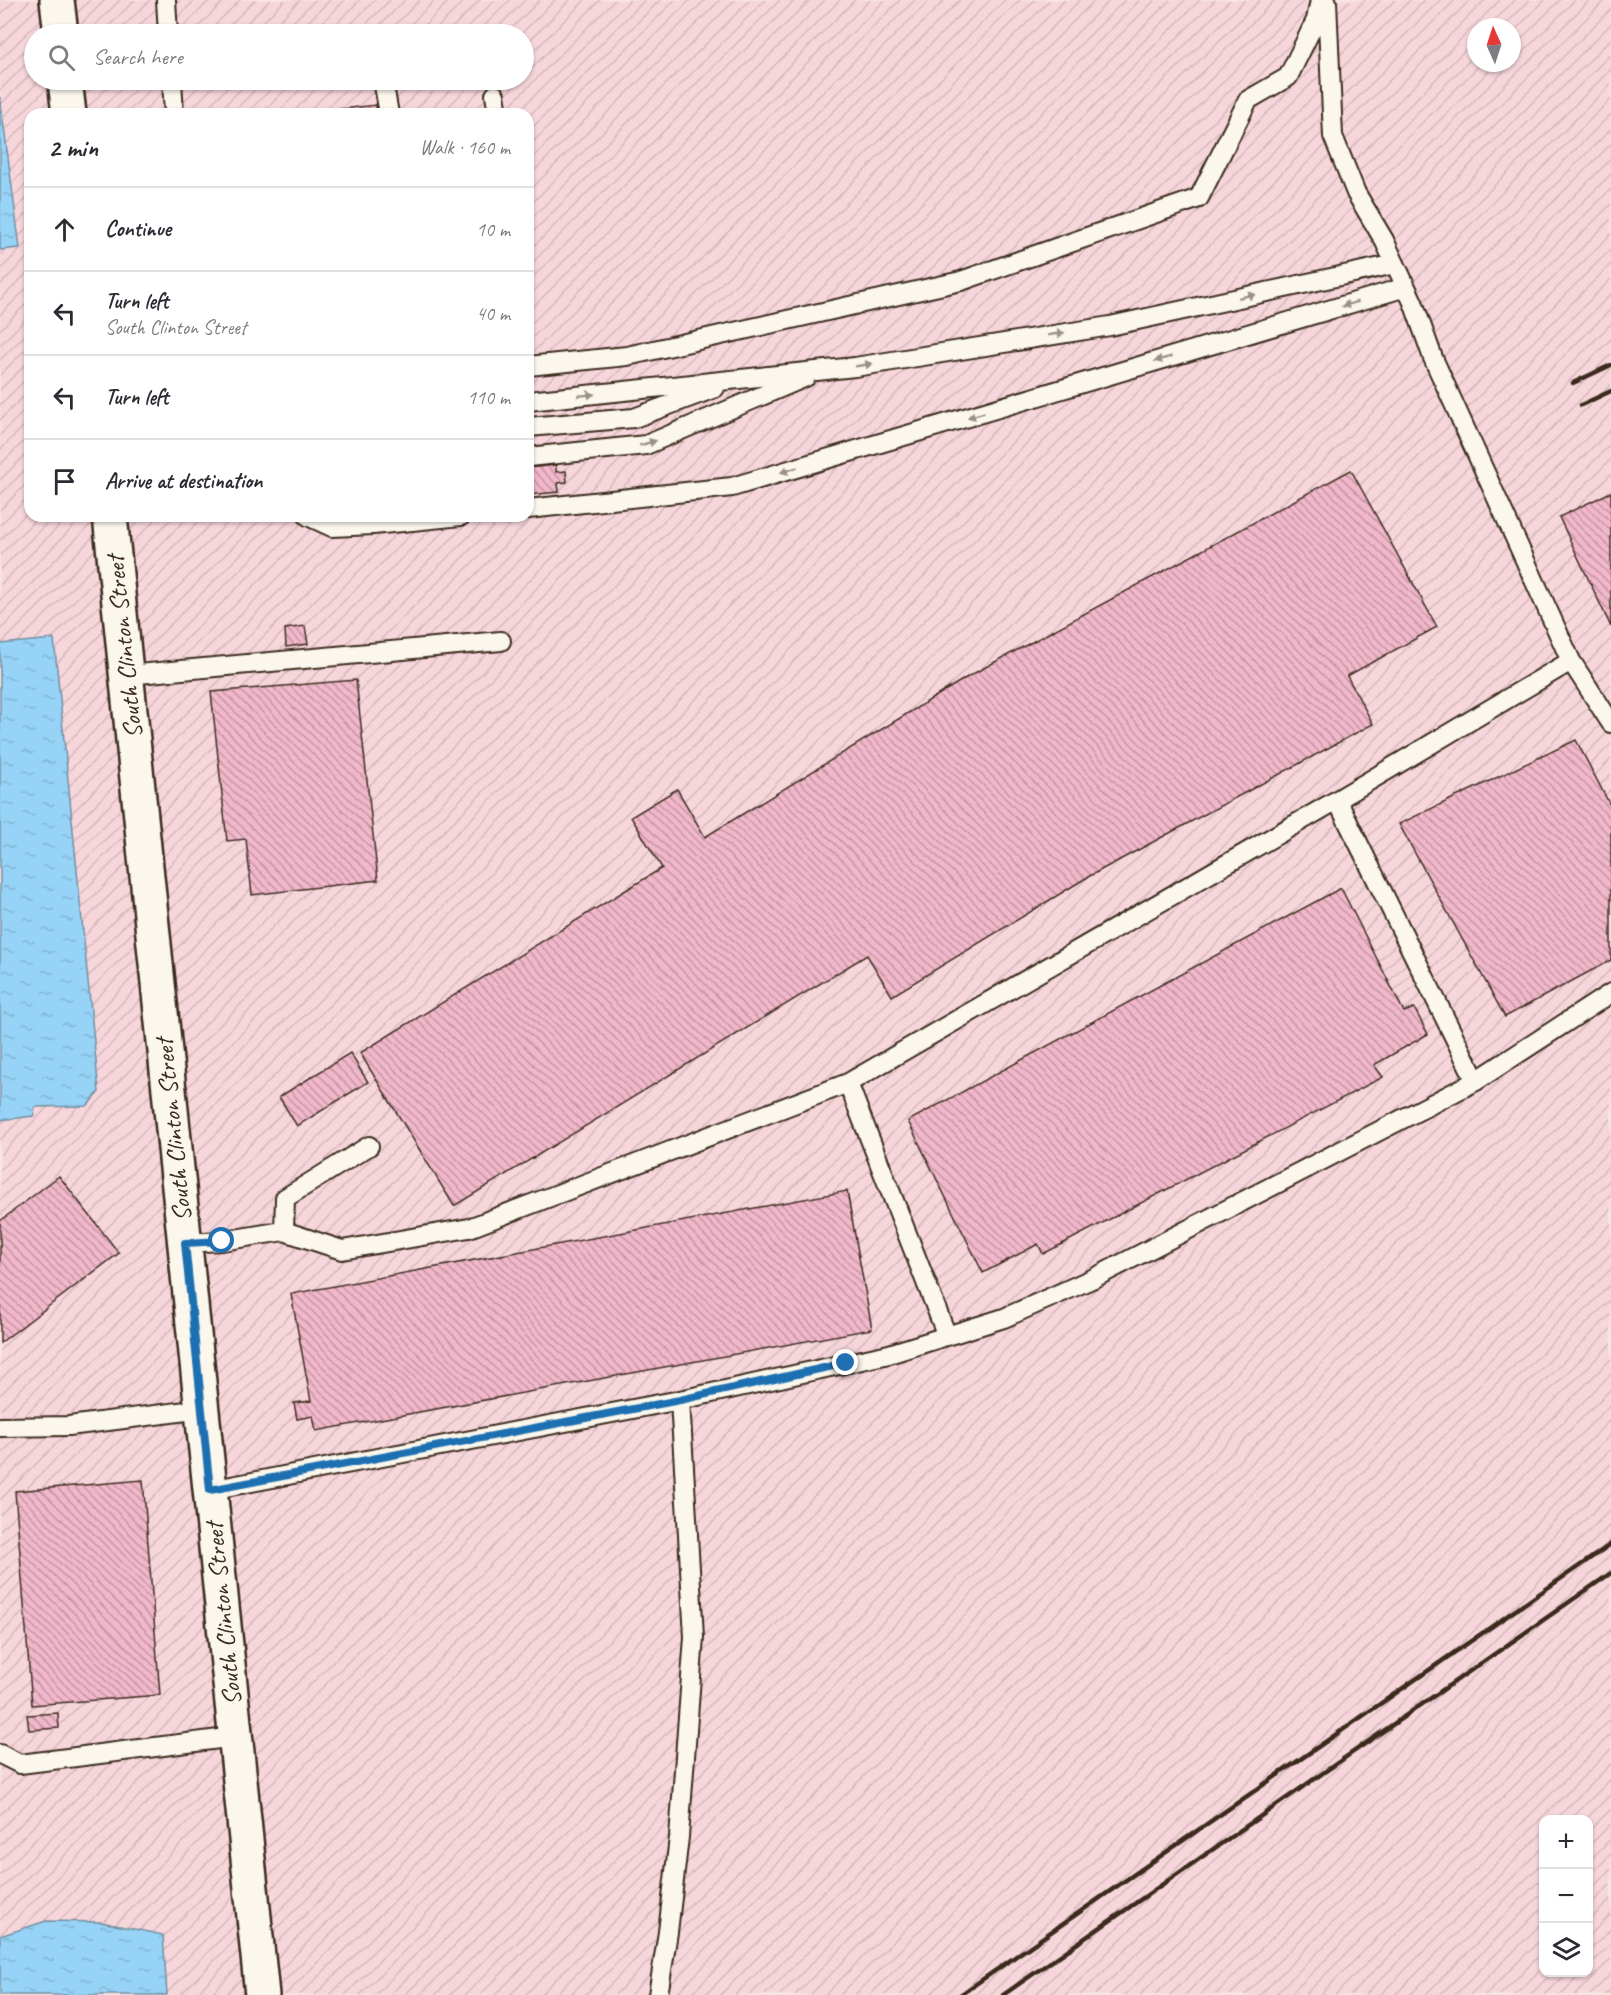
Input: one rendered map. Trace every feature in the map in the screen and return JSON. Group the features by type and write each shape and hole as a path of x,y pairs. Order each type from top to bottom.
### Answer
{"main road":[{"path":"57,0 60,24"},
{"path":"66,90 68,108"},
{"name":"South Clinton Street","path":"111,522 262,1995"}],"lane":[{"path":"166,0 167,24"},
{"path":"534,365 627,356 961,281 1198,198 1248,100 1288,77 1316,20 1320,0"},
{"path":"1327,0 1333,136 1356,193 1384,240 1413,302 1433,358 1570,661 1610,719"},
{"path":"173,90 174,108"},
{"path":"385,90 388,108"},
{"path":"495,94 497,108"},
{"path":"534,400 855,367 1110,326 1395,264"},
{"path":"534,508 732,487 1406,287"},
{"path":"534,456 646,445 823,370"},
{"path":"534,426 634,418 740,379"},
{"path":"321,522 332,527 402,522"},
{"path":"127,675 501,641"},
{"path":"185,1243 222,1241 284,1231 342,1250 469,1228 848,1083 1337,800 1570,661"},
{"path":"1337,800 1476,1081"},
{"path":"210,1490 680,1400 889,1354 1004,1318 1094,1278 1476,1081 1611,993"},
{"path":"848,1083 946,1336"},
{"path":"284,1231 285,1198 369,1146"},
{"path":"658,1995 679,1837 694,1637 680,1400"},
{"path":"0,1427 69,1426 202,1409"},
{"path":"0,1754 20,1764 235,1737"}],"shaded area":[{"path":"0,0 1611,0 1611,1995 167,1995 162,1935 101,1922 46,1921 0,1936 0,1120 34,1116 35,1107 87,1106 54,639 0,644 0,250 20,247 0,97"}],"water":[{"path":"0,97 20,248 0,250"},
{"path":"54,639 99,1092 87,1106 35,1107 34,1116 0,1120 0,644"},
{"path":"46,1921 101,1922 163,1935 167,1995 0,1995 0,1936"}],"building":[{"path":"376,105 376,108 350,108"},
{"path":"556,465 556,472 566,471 567,482 558,483 559,492 534,494 534,467"},
{"path":"1351,470 1437,627 1347,676 1373,724 1086,878 892,996 867,955 454,1206 360,1053 662,868 631,817 677,789 705,837 969,676"},
{"path":"1611,492 1611,627 1559,517"},
{"path":"305,626 308,644 286,647 285,629"},
{"path":"356,680 378,880 252,895 246,839 227,841 211,692"},
{"path":"1576,740 1611,807 1611,960 1505,1017 1399,824"},
{"path":"1341,888 1404,1012 1414,1008 1428,1034 1374,1065 1383,1077 1043,1254 1038,1244 983,1273 908,1121"},
{"path":"350,1053 368,1082 297,1126 279,1097"},
{"path":"59,1176 119,1253 0,1343 0,1221"},
{"path":"847,1191 872,1329 316,1431 313,1416 297,1419 294,1403 311,1401 291,1294"},
{"path":"143,1480 160,1695 32,1705 15,1491"},
{"path":"58,1713 59,1728 29,1730 27,1715"}],"railway":[{"path":"1573,383 1611,365"},
{"path":"1581,405 1611,391"},
{"path":"960,1995 1611,1544"},
{"path":"1003,1995 1611,1573"}],"route":[{"path":"222,1241 185,1243 210,1490 680,1400 846,1363"}]}
